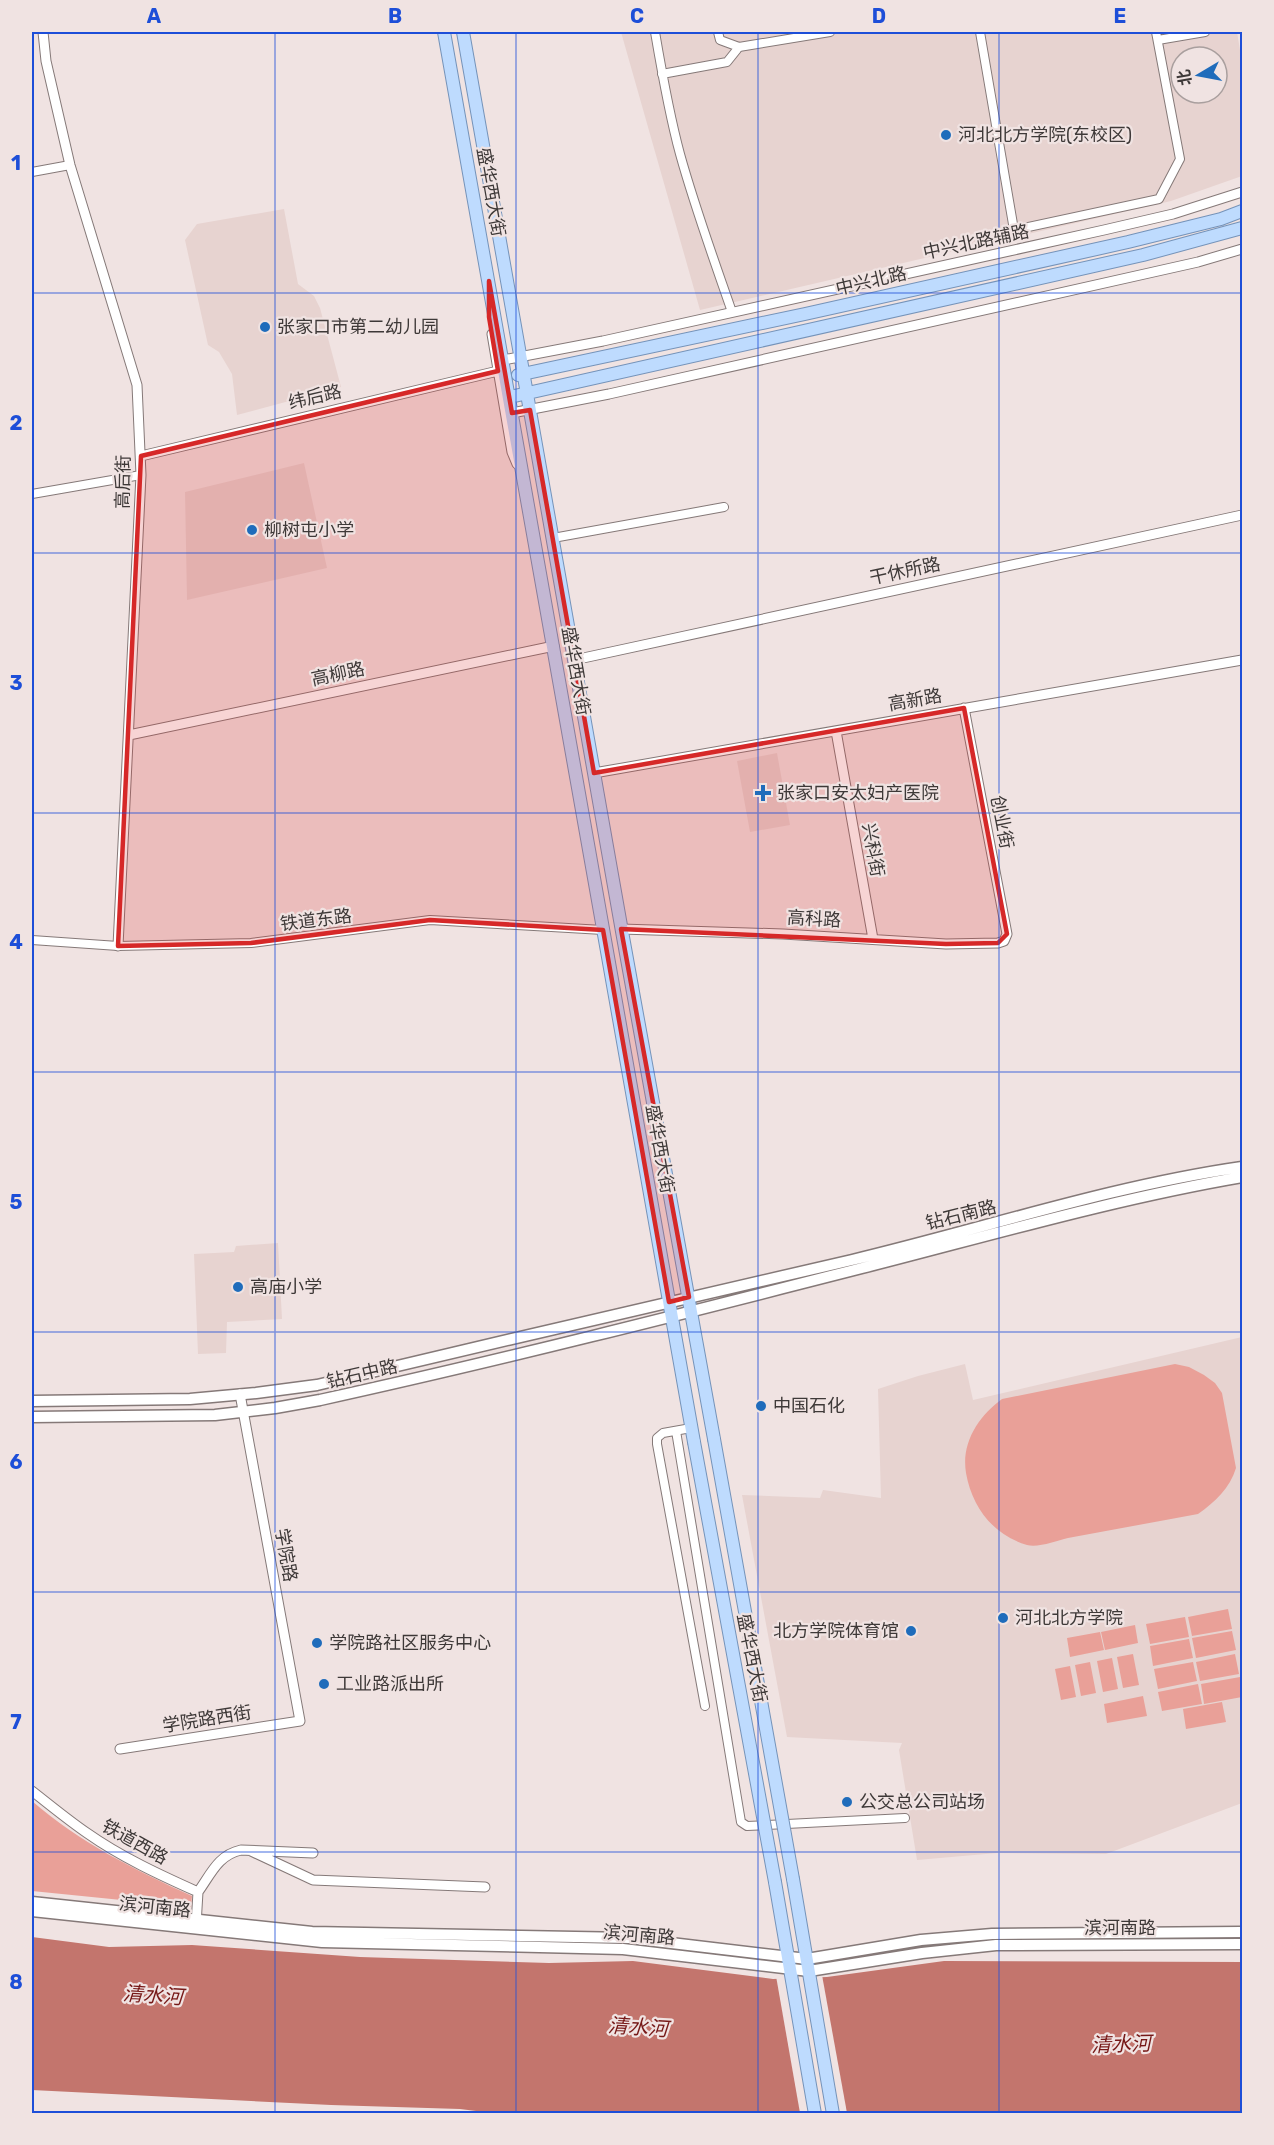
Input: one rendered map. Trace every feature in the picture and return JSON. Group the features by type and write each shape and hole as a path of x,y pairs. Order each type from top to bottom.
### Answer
{"main road":[{"name":"盛华西大街","path":"444,32 693,1442 776,1882 815,2114"},
{"name":"盛华西大街","path":"464,32 621,929 692,1311 833,2114"},
{"name":"中兴北路","path":"502,370 524,374 1128,242 1221,219 1242,211"},
{"name":"中兴北路","path":"510,397 1143,255 1242,228"},
{"path":"636,1120 655,1117"},
{"name":"钻石南路","path":"689,1297 854,1260 1101,1196 1203,1173 1242,1167"},
{"name":"钻石南路","path":"692,1311 1177,1189 1242,1177"},
{"name":"钻石中路","path":"32,1401 190,1399 317,1384 689,1297"},
{"name":"钻石中路","path":"32,1417 215,1415 320,1400 692,1311"},
{"name":"滨河南路","path":"32,1902 196,1924"},
{"name":"滨河南路","path":"32,1911 321,1933 629,1938 790,1968 809,1968 996,1945 1242,1944"},
{"name":"滨河南路","path":"809,1968 921,1940 992,1934 1242,1932"}],"street":[{"name":"高后街","path":"43,32 46,61 70,165 137,385 141,475 118,946"},
{"path":"655,32 682,162 700,222 732,312"},
{"path":"718,32 720,40 739,47 830,32"},
{"path":"980,32 1014,230 1160,199 1180,159 1157,36 1205,32"},
{"path":"662,74 727,62 739,47"},
{"path":"32,171 70,165"},
{"name":"中兴北路辅路","path":"502,370 521,357 1127,225 1173,214 1242,192"},
{"path":"512,413 1198,262 1242,249"},
{"path":"502,370 512,452 524,479"},
{"name":"纬后路","path":"141,456 502,370"},
{"path":"32,494 141,475"},
{"path":"552,538 724,507"},
{"name":"干休所路","path":"574,660 1242,515"},
{"name":"高柳路","path":"129,735 554,646"},
{"name":"高新路","path":"594,773 1242,660"},
{"name":"创业街","path":"964,708 1007,934 1004,941"},
{"name":"兴科街","path":"836,731 873,939"},
{"name":"铁道东路","path":"32,940 118,946 251,943 430,920 603,930"},
{"name":"高科路","path":"621,929 783,934 946,944 1004,941"},
{"name":"学院路","path":"240,1394 300,1721"},
{"path":"691,1428 663,1433 657,1438 657,1444 705,1706"},
{"path":"676,1431 741,1822 747,1826 905,1818"},
{"name":"学院路西街","path":"120,1749 300,1721"},
{"name":"铁道西路","path":"32,1791 87,1833 123,1856 198,1892"},
{"path":"196,1924 198,1892 226,1855 241,1850 313,1852"},
{"path":"251,1851 313,1880 485,1887"}],"highlighted area":[{"path":"489,281 512,413 530,410 594,773 964,708 1007,934 998,943 946,944 621,929 689,1297 669,1302 603,930 430,920 251,943 118,946 141,456 498,371 489,317"}],"shaded area":[{"name":"河北北方学院(东校区)","path":"621,32 1237,32 1242,62 1242,176 1171,201 700,310"},
{"name":"张家口市第二幼儿园","path":"284,209 298,284 314,296 320,308 341,387 237,415 232,374 219,352 208,345 185,240 197,224"},
{"name":"柳树屯小学","path":"304,463 327,568 187,600 185,492"},
{"name":"张家口安太妇产医院","path":"777,753 790,825 750,832 737,761"},
{"name":"高庙小学","path":"278,1243 282,1319 227,1322 226,1353 198,1354 194,1254 234,1252 236,1246"},
{"name":"河北北方学院","path":"1242,1337 1242,1803 1106,1854 997,1853 917,1860 899,1750 902,1743 787,1737 742,1495 820,1498 823,1490 881,1498 878,1389 918,1376 965,1364 973,1400"},
{"path":"1175,1364 1189,1367 1204,1375 1215,1383 1222,1393 1236,1468 1226,1488 1210,1505 1198,1514 1036,1546 1027,1545 1004,1534 986,1518 973,1497 969,1485 965,1462 966,1451 979,1422 1002,1399"},
{"path":"1228,1609 1232,1629 1192,1636 1188,1617"},
{"path":"1185,1617 1189,1637 1150,1644 1146,1624"},
{"path":"1135,1625 1138,1643 1105,1650 1101,1632"},
{"path":"1232,1631 1236,1650 1196,1658 1192,1638"},
{"path":"1100,1632 1104,1650 1070,1657 1067,1638"},
{"path":"1189,1639 1193,1658 1153,1666 1150,1646"},
{"path":"1133,1654 1139,1685 1123,1688 1117,1657"},
{"path":"1235,1654 1239,1674 1200,1681 1196,1662"},
{"path":"1112,1658 1118,1689 1103,1692 1097,1661"},
{"path":"1090,1662 1096,1693 1081,1696 1075,1665"},
{"path":"1193,1662 1197,1681 1158,1689 1154,1669"},
{"path":"1070,1666 1076,1697 1061,1700 1055,1669"},
{"path":"1240,1677 1242,1697 1204,1704 1201,1684"},
{"path":"1198,1684 1202,1704 1162,1711 1158,1692"},
{"path":"1143,1696 1147,1716 1107,1723 1104,1704"},
{"path":"1222,1702 1226,1722 1186,1729 1183,1709"},
{"path":"32,1801 50,1816 108,1854 192,1896 191,1907 32,1891"}],"water":[{"name":"清水河","path":"32,1937 109,1947 192,1945 360,1957 549,1963 633,1961 773,1979 827,1977 944,1961 1242,1962 1242,2113 500,2114 460,2109 32,2090"}],"pier":[{"path":"822,1975 847,2113 800,2113 776,1976"}],"place":[{"name":"河北北方学院(东校区)","path":"946,135"},
{"name":"张家口市第二幼儿园","path":"265,327"},
{"name":"柳树屯小学","path":"252,530"},
{"name":"张家口安太妇产医院","path":"763,793"},
{"name":"高庙小学","path":"238,1287"},
{"name":"中国石化","path":"761,1406"},
{"name":"河北北方学院","path":"1003,1618"},
{"name":"北方学院体育馆","path":"911,1631"},
{"name":"学院路社区服务中心","path":"317,1643"},
{"name":"工业路派出所","path":"324,1684"},
{"name":"公交总公司站场","path":"847,1802"}]}
